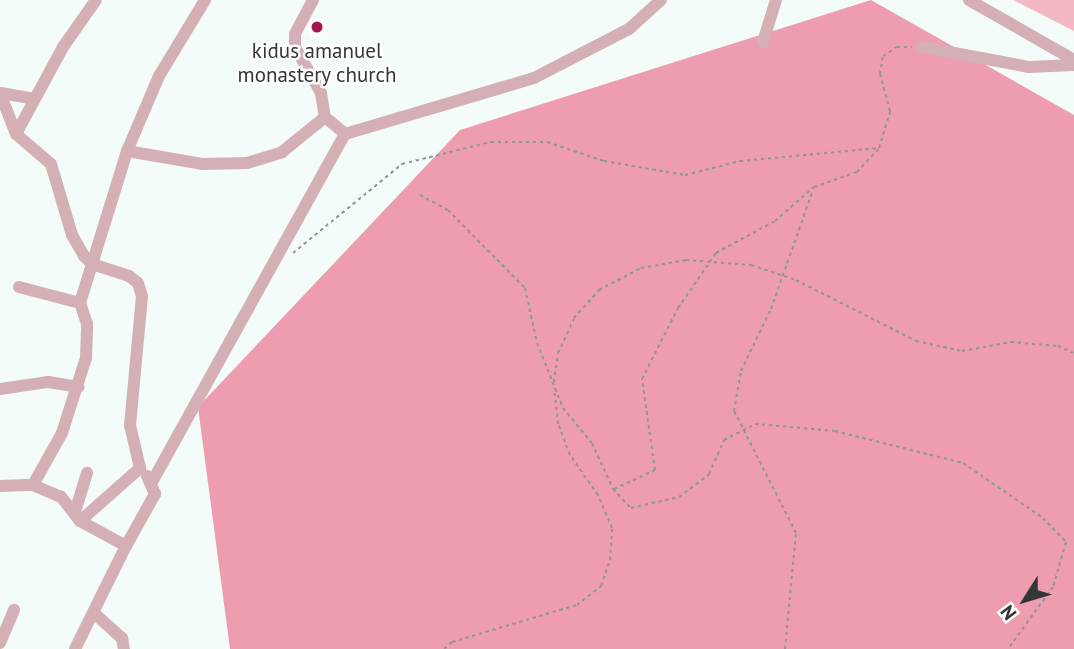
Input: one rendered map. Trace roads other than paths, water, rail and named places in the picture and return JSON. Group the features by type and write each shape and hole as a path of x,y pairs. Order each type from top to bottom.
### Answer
{"street":[{"path":"16,134 34,99 96,0"},
{"path":"33,485 62,433 79,387 89,336 80,303 127,151 159,76 205,0"},
{"path":"152,482 334,126 321,93 294,40 313,0"},
{"path":"127,151 202,164 247,163 282,152 334,126 534,78 629,29 662,0"},
{"path":"763,42 776,0"},
{"path":"969,0 1074,63"},
{"path":"922,47 1029,67 1074,63"},
{"path":"1,93 34,99"},
{"path":"1,93 16,134 51,164 72,235 92,264 129,276 138,283 142,296 130,425 140,468 152,482 155,494 75,649"},
{"path":"19,287 80,303"},
{"path":"0,389 48,382 79,387"},
{"path":"77,517 140,468"},
{"path":"77,517 87,473"},
{"path":"0,486 33,485 61,497 77,517 126,546"},
{"path":"0,643 14,610"},
{"path":"93,612 122,638 124,649"}],"place":[{"name":"kidus amanuel monastery church","path":"317,27"}]}
